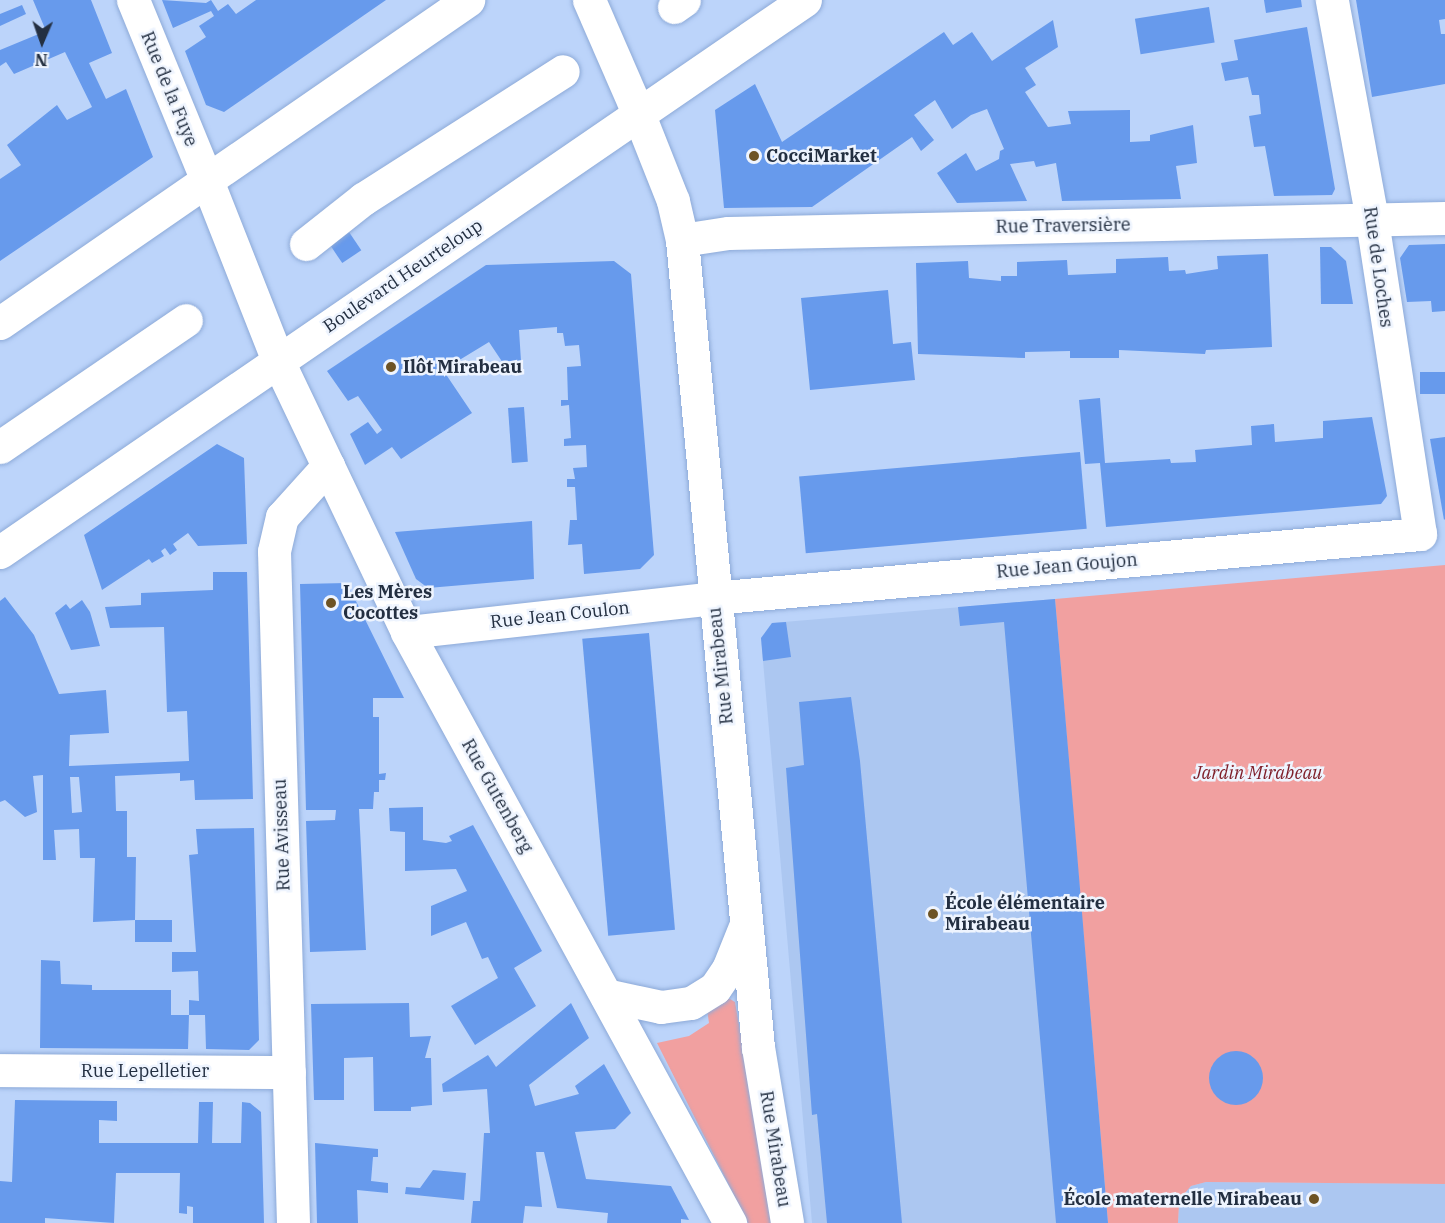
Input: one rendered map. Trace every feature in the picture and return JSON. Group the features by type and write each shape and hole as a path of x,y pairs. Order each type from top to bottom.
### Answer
{"main road":[{"name":"Rue de la Fuye","path":"133,0 278,361"},
{"path":"0,324 206,178 468,0"},
{"name":"Rue Mirabeau","path":"589,0 673,201 682,240 713,598 758,1047 787,1223"},
{"name":"Boulevard Heurteloup","path":"0,552 806,0"},
{"name":"Rue de Loches","path":"1332,0 1372,219 1420,534"},
{"path":"306,244 363,199 563,71"},
{"name":"Rue Traversière","path":"682,240 728,233 1445,218"},
{"path":"0,447 186,320"},
{"name":"Rue Gutenberg","path":"278,361 407,632 730,1223"},
{"name":"Rue Avisseau","path":"293,1223 274,551 282,517 328,466"},
{"name":"Rue Jean Goujon","path":"713,598 1420,534"},
{"name":"Rue Jean Coulon","path":"407,632 713,598"},
{"path":"606,995 676,1007 702,998 728,969 746,922"},
{"name":"Rue Lepelletier","path":"0,1070 289,1072"}],"shaded area":[{"name":"École élémentaire Mirabeau","path":"1055,599 1108,1223 812,1223 761,638 772,623"},
{"name":"École maternelle Mirabeau","path":"1206,1182 1445,1184 1445,1223 1178,1223 1179,1205 1185,1193 1191,1186"}],"green space":[{"name":"Jardin Mirabeau","path":"1445,565 1445,1184 1206,1182 1191,1186 1185,1193 1179,1205 1178,1223 1108,1223 1055,599"},
{"path":"725,996 735,1002 774,1223 748,1223 657,1043 689,1036 709,1023 707,1009"}],"building":[{"path":"33,0 91,0 112,53 89,63 106,99 126,89 153,157 0,261 0,179 21,165 7,145 57,105 67,120 92,107 65,52 14,74 6,62 0,66 0,50 46,31"},
{"path":"162,0 206,3 211,0 218,11 228,4 236,14 256,0 386,0 224,112 206,105 185,51 206,37 199,26 214,16 211,11 173,28"},
{"path":"1264,0 1301,0 1302,7 1266,13"},
{"path":"1356,0 1445,0 1445,19 1439,20 1441,34 1445,34 1445,84 1372,97"},
{"path":"22,5 26,14 0,26 0,14"},
{"path":"1209,7 1215,43 1141,54 1135,19"},
{"path":"1053,20 1058,47 1025,68 1036,85 1025,92 1048,127 1071,124 1068,111 1130,110 1130,142 1150,141 1150,135 1193,125 1197,163 1176,166 1181,199 1062,201 1056,163 1036,167 1034,161 1010,164 1027,201 957,203 937,173 966,153 976,171 999,159 1000,151 1004,149 987,109 971,115 952,129 935,100 914,115 934,140 921,151 912,137 812,207 724,208 715,110 755,84 782,142 944,32 953,45 972,32 992,61"},
{"path":"1307,27 1335,189 1332,195 1274,196 1265,146 1254,147 1249,116 1261,114 1259,95 1252,95 1248,77 1225,81 1221,63 1238,60 1234,40"},
{"path":"349,232 361,250 342,263 330,245"},
{"path":"1445,244 1445,311 1432,312 1431,301 1407,302 1400,258 1409,245"},
{"path":"1320,247 1331,247 1346,261 1353,304 1321,304"},
{"path":"1268,254 1272,347 1206,350 1205,354 1119,350 1119,358 1070,358 1070,351 1025,352 1025,358 918,354 916,263 968,261 969,278 1001,281 1001,276 1017,276 1017,262 1067,260 1068,275 1116,273 1116,259 1168,257 1169,271 1185,270 1186,274 1218,269 1217,256"},
{"path":"614,261 631,274 654,555 640,569 584,574 582,544 568,545 570,520 577,520 575,487 567,487 567,479 575,479 573,468 587,467 586,445 564,446 564,439 571,438 569,405 561,406 561,400 568,400 567,367 581,366 579,345 565,346 563,333 557,333 557,327 519,330 521,361 503,363 489,342 443,370 472,413 401,459 392,447 365,465 350,434 368,422 377,434 382,430 358,396 348,401 327,371 486,265"},
{"path":"888,290 893,344 911,342 915,380 810,390 801,298"},
{"path":"1420,372 1445,372 1445,394 1420,394"},
{"path":"1100,398 1105,463 1170,459 1171,463 1196,462 1195,450 1252,445 1251,426 1274,424 1275,442 1323,438 1323,421 1372,417 1387,496 1381,504 1106,527 1100,463 1085,464 1079,400"},
{"path":"524,407 528,462 512,463 508,408"},
{"path":"1445,437 1445,519 1444,520 1430,439"},
{"path":"217,444 244,458 247,544 198,546 188,533 173,544 177,550 170,555 165,548 161,551 164,556 152,563 149,559 102,590 84,535"},
{"path":"1080,452 1087,529 806,553 799,477"},
{"path":"532,521 534,579 428,588 416,579 395,532"},
{"path":"213,572 247,572 253,799 195,800 194,780 180,781 180,773 115,776 116,811 127,811 127,857 136,857 135,920 93,922 95,858 80,858 79,829 54,830 56,860 43,860 43,775 33,776 37,812 25,817 5,800 0,802 0,601 5,597 34,635 59,694 106,690 109,733 70,735 69,766 189,761 187,711 167,712 164,627 110,628 105,607 141,605 141,593 213,590","holes":["70,777 79,777 82,812 72,813"]},
{"path":"347,583 404,698 373,698 373,717 379,717 379,774 386,773 385,780 379,780 379,792 374,792 373,809 359,809 366,950 310,952 306,821 335,820 336,810 306,810 300,584"},
{"path":"1055,599 1108,1223 1056,1223 1004,622 960,626 958,607"},
{"path":"82,600 90,612 100,646 71,650 55,613 66,604 70,609"},
{"path":"786,622 791,657 763,661 761,638 772,623"},
{"path":"649,633 675,930 608,936 582,639"},
{"path":"851,697 860,761 902,1223 827,1223 817,1114 812,1115 786,768 804,765 799,702"},
{"path":"423,807 423,840 446,843 452,841 449,836 473,825 542,951 514,968 536,1006 475,1045 451,1006 498,978 488,957 482,959 466,922 431,936 431,906 467,891 456,869 405,871 405,832 390,831 389,808"},
{"path":"254,828 259,1040 249,1050 206,1049 205,1015 189,1015 189,1000 199,1001 198,971 172,972 172,952 196,952 189,855 198,854 196,829"},
{"path":"135,920 172,920 172,942 135,942"},
{"path":"41,960 60,961 61,984 92,985 92,990 171,990 171,1015 189,1015 188,1049 40,1048"},
{"path":"409,1003 410,1037 431,1036 425,1058 431,1058 432,1105 411,1107 411,1111 374,1111 373,1057 344,1058 344,1100 314,1100 311,1004"},
{"path":"571,1003 589,1038 529,1085 535,1106 579,1094 575,1086 604,1064 631,1113 615,1129 575,1132 586,1179 671,1186 689,1220 681,1219 681,1223 607,1223 608,1213 557,1208 544,1152 536,1152 542,1207 525,1206 523,1223 471,1223 473,1201 480,1201 484,1133 490,1133 487,1089 443,1092 442,1084 488,1055 496,1067"},
{"path":"1236,1051 1246,1053 1255,1059 1261,1068 1263,1078 1261,1088 1255,1097 1246,1103 1236,1105 1226,1103 1217,1097 1211,1088 1209,1078 1211,1068 1217,1059 1226,1053"},
{"path":"15,1100 117,1101 117,1121 99,1120 99,1143 198,1143 199,1102 213,1102 212,1143 241,1143 242,1102 250,1103 261,1112 264,1223 193,1223 193,1207 187,1206 187,1214 179,1213 180,1173 116,1173 114,1223 45,1218 45,1223 0,1223 0,1181 12,1182"},
{"path":"315,1143 378,1149 378,1157 373,1157 371,1181 388,1183 388,1193 357,1190 358,1223 317,1223"},
{"path":"433,1170 466,1173 464,1200 405,1194 406,1187 420,1188"}],"place":[{"name":"CocciMarket","path":"754,156"},
{"name":"Ilôt Mirabeau","path":"391,367"},
{"name":"Les Mères Cocottes","path":"331,603"},
{"name":"École élémentaire Mirabeau","path":"933,914"},
{"name":"École maternelle Mirabeau","path":"1314,1199"}]}
